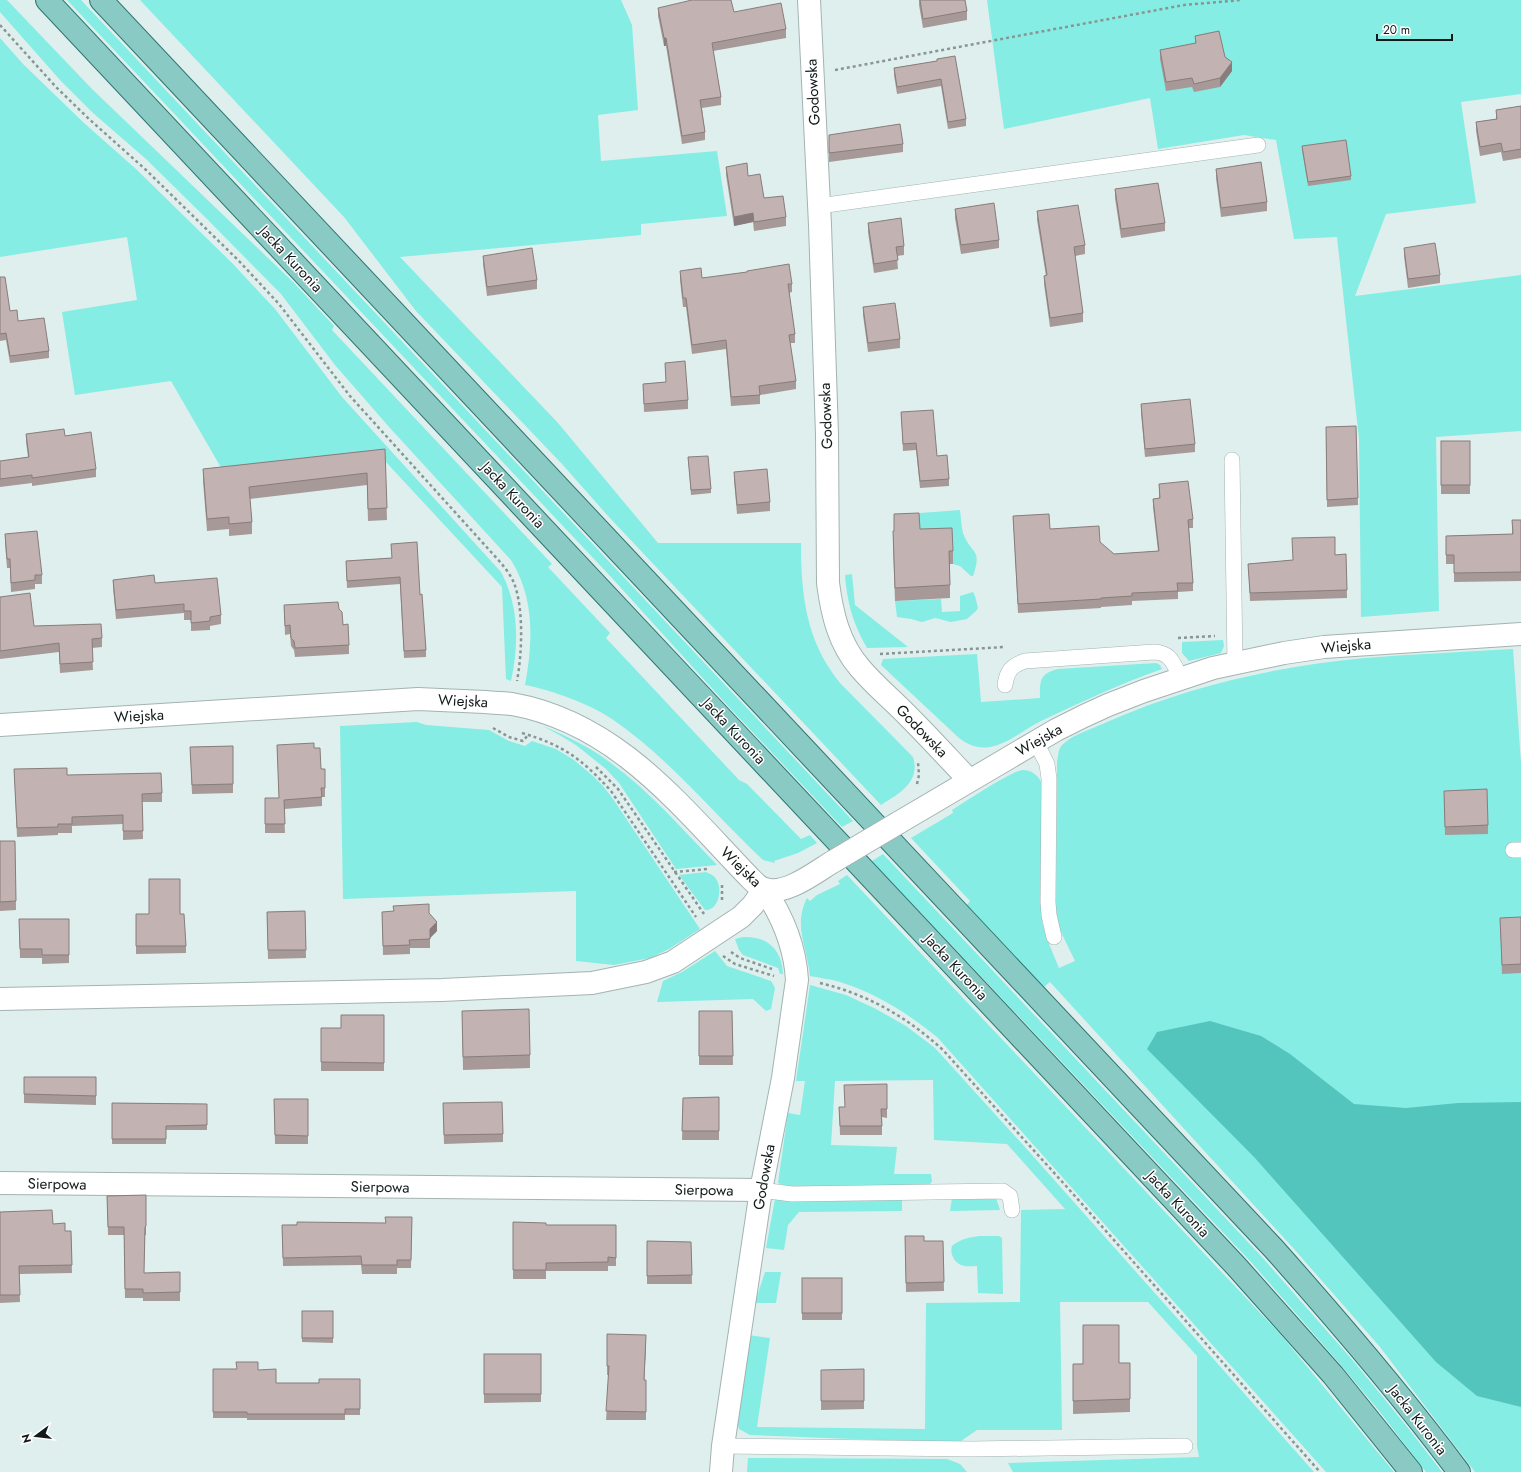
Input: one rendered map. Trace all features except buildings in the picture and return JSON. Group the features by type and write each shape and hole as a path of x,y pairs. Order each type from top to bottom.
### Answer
{"main road":[{"name":"Jacka Kuronia","path":"47,0 1232,1260 1334,1375 1410,1472"},
{"name":"Jacka Kuronia","path":"101,0 1274,1249 1359,1346 1408,1405 1459,1472"}],"street":[{"name":"Godowska","path":"809,0 819,206 827,434 828,583 834,618 849,653 859,667 910,717 969,780"},
{"name":"Wiejska","path":"0,724 418,699 512,704 556,715 606,741 633,761 691,817 752,880 764,889 774,890 787,888 1056,730 1108,705 1181,678 1213,668 1284,652 1324,647 1521,634"},
{"name":"Godowska","path":"721,1472 723,1446 761,1190 783,1078 786,978 795,963 792,946 780,916 764,889"},
{"path":"0,999 442,990 592,983 646,972 673,962 712,929 747,912 753,906 764,889"},
{"name":"Sierpowa","path":"0,1183 761,1190"}],"lane":[{"path":"819,206 1258,145"},
{"path":"1232,460 1235,663"},
{"path":"1005,685 1006,676 1010,669 1016,664 1025,661 1154,652 1168,656 1181,678"},
{"path":"1036,742 1047,764 1049,779 1048,902 1049,915 1054,936"},
{"path":"761,1190 792,1194 1003,1191 1010,1196 1012,1210"},
{"path":"723,1446 972,1449 1185,1446"}],"path":[{"path":"812,74 1184,4 1240,0"},
{"path":"0,25 56,86 89,119 145,169 239,261 279,304 350,396 442,496 510,574 515,585 520,615 521,637 520,664 508,725 517,732 529,734 548,741 581,760 611,791 712,929 735,956 772,969 786,978"},
{"path":"488,727 495,728 509,737 523,741 529,734"},
{"path":"592,764 618,789 712,929 721,953 730,962 786,978 832,986 867,998 927,1034 1066,1186 1320,1472"},
{"path":"674,872 710,868"},
{"path":"712,929 716,911 722,901 723,893 721,881"}],"shaded area":[{"path":"0,0 7,0 92,89 293,282 334,326 332,330 552,564 548,567 610,633 606,638 739,780 747,784 801,839 810,835 817,843 798,853 774,861 775,863 763,860 653,751 612,719 593,708 570,698 525,685 530,653 530,621 524,590 519,575 511,560 390,428 335,365 281,294 146,159 93,113 60,80 0,12"},
{"path":"67,0 81,0 853,821 842,827 728,706 612,578"},
{"path":"140,0 621,0 632,25 638,110 598,115 601,161 717,151 727,216 641,224 641,235 400,257 558,423 658,543 801,543 804,599 813,634 820,651 840,683 913,757 915,766 914,774 907,786 901,792 881,805 608,516 562,464 416,311 344,217"},
{"path":"987,0 1521,0 1521,94 1461,102 1476,203 1386,214 1355,296 1521,275 1521,431 1436,437 1439,611 1361,617 1359,439 1337,237 1294,239 1276,140 1244,135 1158,149 1150,98 1004,129"},
{"path":"0,38 23,64 84,123 136,169 233,264 275,309 342,397 501,572 511,598 516,625 514,667 511,681 506,679 502,587 385,461 227,478 171,381 75,395 62,312 137,300 127,237 0,257"},
{"path":"960,510 963,533 966,540 975,552 977,561 973,576 971,576 960,566 953,564 952,541 920,542 894,515"},
{"path":"852,574 855,605 908,647 867,648 854,621 849,604 845,575"},
{"path":"973,592 978,608 967,619 951,622 935,618 922,622 897,617 895,601 941,599 942,612 960,611 960,596"},
{"path":"1223,640 1224,646 1221,653 1189,661 1182,653 1182,642"},
{"path":"1513,649 1521,763 1521,1472 1475,1472 1380,1347 1294,1249 1050,982 1044,987 967,905 970,901 911,838 953,813 952,810 988,787 1009,776 1023,770 1035,774 1042,784 1042,922 1047,939 1059,968 1075,961 1059,928 1056,909 1057,762 1060,748 1069,740 1107,722 1169,698 1201,688 1266,672 1299,666 1365,658"},
{"path":"977,654 981,702 1040,698 1042,679 1047,673 1058,669 1156,663 1160,665 1162,669 1071,707 1041,721 1003,743 990,747 977,747 966,743 959,738 881,665 883,659"},
{"path":"417,722 426,725 489,730 509,741 525,746 532,741 556,749 574,760 603,786 613,799 700,929 669,949 650,958 614,965 576,961 576,891 343,899 340,726"},
{"path":"543,726 585,746 623,772 665,810 717,865 676,869 619,783 606,769 576,745"},
{"path":"883,854 1262,1257 1355,1363 1442,1472 1426,1472 1380,1412 1340,1364 1251,1262 872,861"},
{"path":"706,872 715,878 718,883 719,893 714,907 705,910 679,875"},
{"path":"847,875 1281,1335 1394,1472 1326,1472 938,1038 916,1021 879,998 840,982 810,976 801,927 803,908 807,898 810,901 817,895 840,884 838,881"},
{"path":"743,937 760,939 772,946 780,958 783,974 780,974 778,968 743,955 739,950 735,939"},
{"path":"715,951 727,966 771,981 775,988 771,1009 766,1011 753,999 657,1002 663,981 682,972"},
{"path":"810,985 846,995 876,1009 906,1026 935,1048 1314,1472 1013,1472 1008,1463 1199,1457 1197,1446 1197,1356 1148,1302 1060,1302 1062,1430 977,1430 958,1443 750,1435 739,1429 737,1421 748,1335 770,1338 757,1427 925,1429 926,1303 1020,1302 1021,1210 1065,1209 1007,1144 934,1140 933,1080 835,1081 831,1145 897,1147 894,1174 931,1174 932,1181 929,1186 791,1188 778,1183 788,1113 800,1115 805,1081 796,1081"},
{"path":"1210,1021 1261,1036 1290,1054 1354,1104 1406,1108 1458,1103 1521,1102 1521,1407 1477,1396 1436,1362 1255,1158 1147,1049 1157,1032"},
{"path":"952,1198 996,1198 1000,1210 950,1211"},
{"path":"775,1199 902,1200 902,1211 799,1212 788,1225 784,1250 766,1248"},
{"path":"980,1236 999,1236 1002,1238 1003,1294 978,1293 977,1266 961,1265 953,1257 951,1249 952,1246 965,1239"},
{"path":"765,1272 781,1272 776,1303 755,1303"},
{"path":"748,1458 947,1459 960,1464 967,1472 747,1472"}]}
